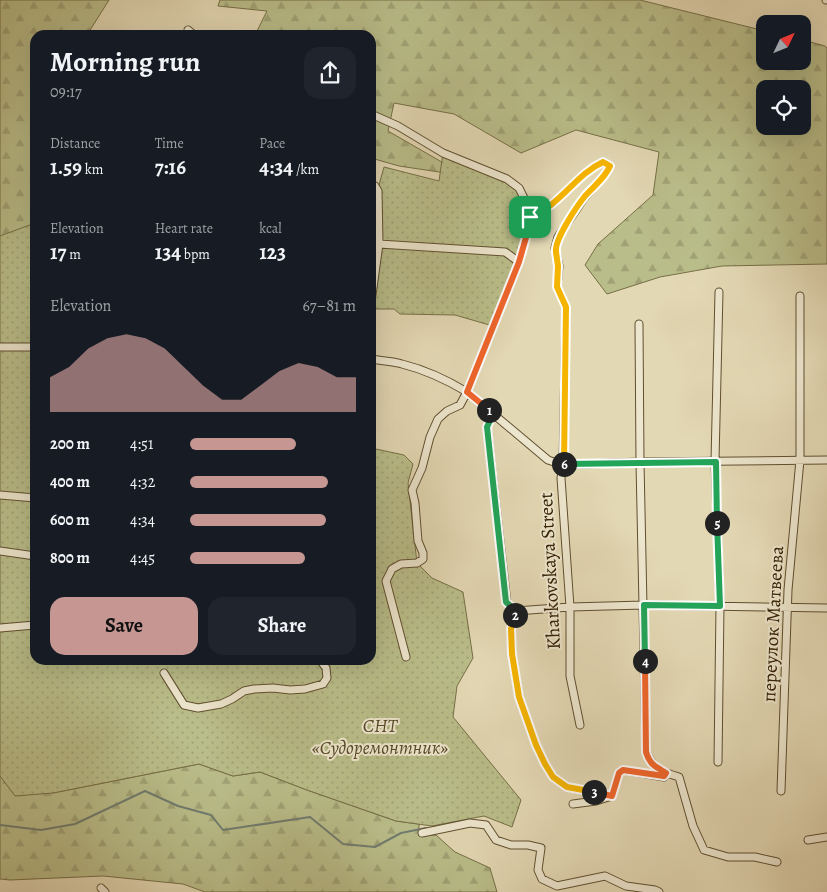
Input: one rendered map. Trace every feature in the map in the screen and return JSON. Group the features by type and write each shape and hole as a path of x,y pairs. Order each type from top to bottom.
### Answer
{"street":[{"path":"376,116 398,126 443,154 507,180 518,188 530,208 531,220 519,262 467,392 460,405 438,418 430,437 422,468 412,490 418,541 423,553 423,559 417,562 401,564 392,569 386,581 406,658"},
{"name":"Kharkovskaya Street","path":"530,217 558,200 593,166 603,162 610,166 608,172 584,198 558,237 555,248 558,266 557,287 566,307 564,465 561,478 570,607 570,676 580,725"},
{"path":"376,188 378,191 379,244 376,260"},
{"path":"379,244 505,252 519,262"},
{"path":"718,762 720,606 716,462 719,292"},
{"name":"переулок Матвеева","path":"781,790 788,590 800,460 800,296"},
{"path":"639,324 646,752 649,762 655,767 679,777 693,826 704,850 728,858 755,857 777,862"},
{"path":"0,347 30,347"},
{"path":"376,360 401,364 434,374 467,392 548,460 564,465 640,462 827,460"},
{"path":"493,414 487,427 506,602 516,611 644,605 827,608"},
{"path":"0,495 30,498"},
{"path":"0,551 30,555"},
{"path":"516,611 511,629 512,654 519,697 536,745 545,764 553,777 567,787 612,796"},
{"path":"0,628 30,625"},
{"path":"164,673 184,705 198,708 221,704 244,690 273,688 305,689 323,684 328,678 324,665"},
{"path":"612,796 619,773 623,770 664,776 666,773"},
{"path":"573,804 596,801 612,796"},
{"path":"422,833 470,823 486,825 496,840 541,848 538,870 542,880 557,886 605,876 626,886 659,892"},
{"path":"808,840 827,837"}],"green space":[{"path":"0,0 109,0 90,30 30,30 30,235 0,244"},
{"path":"220,0 640,0 756,29 756,70 811,70 811,42 825,46 827,48 827,264 722,266 660,277 607,294 585,265 598,244 653,195 659,152 576,130 521,153 454,114 394,103 388,131 466,176 399,166 376,159 376,30 258,30 267,11 218,6"},
{"path":"443,153 507,179 519,188 531,220 493,326 455,315 400,314 394,309 376,309 376,186 379,185 384,167 439,181"},
{"name":"СНТ «Судоремонтник»","path":"30,225 30,665 376,665 376,449 404,455 413,464 408,483 417,563 432,578 463,592 473,658 457,686 453,717 521,800 512,827 484,816 432,826 396,821 260,772 233,776 199,764 53,793 15,796 0,776 0,236"},
{"path":"199,764 233,776 260,772 396,821 419,824 419,836 436,835 455,852 490,868 497,892 205,892 183,884 103,876 0,879 0,776 53,793"}],"waterway":[{"path":"0,825 41,830 75,824 145,791 178,806 211,815 223,830 310,817 343,844 375,847 401,833 426,828"}],"route":[{"path":"603,162 610,166 608,172 584,198 558,237 555,248 558,266 557,287 566,307 564,465 716,462 720,606 644,605 646,752 649,762 666,773 664,776 623,770 619,773 612,796 567,787 553,777 536,745 519,697 512,654 511,629 516,611 506,602 487,427 493,414 467,392 519,262 531,220 530,217 558,200 593,166 603,162"}]}
